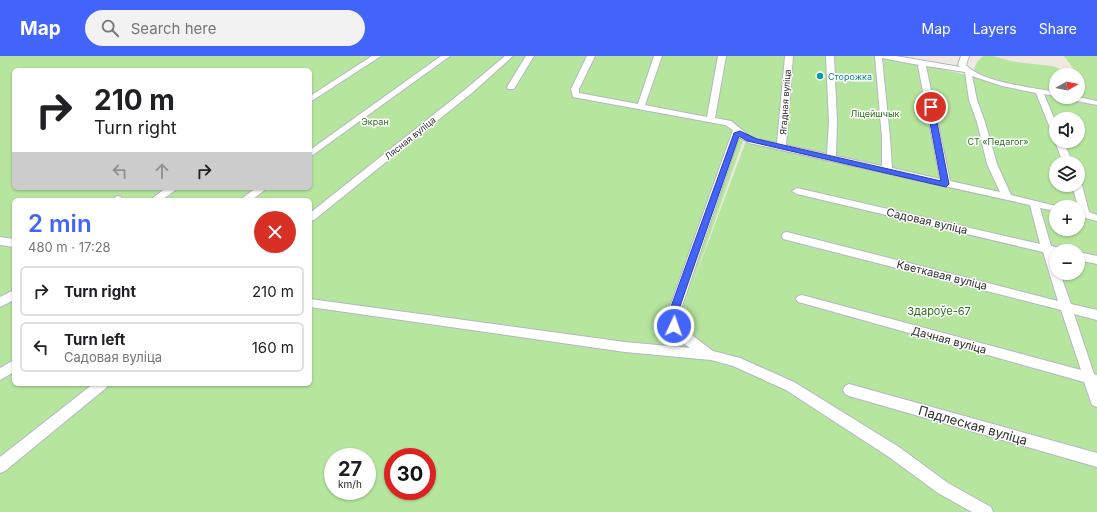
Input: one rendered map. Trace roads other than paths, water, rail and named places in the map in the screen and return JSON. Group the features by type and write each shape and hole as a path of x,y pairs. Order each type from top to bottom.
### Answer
{"street":[{"path":"312,99 377,56"},
{"path":"312,153 446,56"},
{"name":"Лясная вуліца","path":"312,216 470,90 509,56"},
{"path":"511,87 530,56"},
{"path":"592,56 574,91 576,95 711,120 733,126 737,129 673,315 674,326 681,335 711,355"},
{"path":"641,106 658,56"},
{"path":"711,120 722,56"},
{"name":"Ягадная вуліца","path":"781,147 789,56"},
{"path":"830,56 833,122 831,159"},
{"path":"965,56 962,65 966,71 973,100 982,122 992,164 1007,197"},
{"path":"887,171 880,57 966,71 999,82 1049,93"},
{"path":"922,66 946,184"},
{"path":"1039,91 1049,116"},
{"path":"1085,100 1097,103"},
{"path":"736,134 740,133 750,140 831,159 1049,206"},
{"path":"158,198 170,190"},
{"path":"248,198 259,190"},
{"name":"Садовая вуліца","path":"797,191 1049,250"},
{"path":"1034,203 1049,244"},
{"path":"1085,215 1097,218"},
{"name":"Кветкавая вуліца","path":"786,236 1097,315"},
{"path":"0,241 12,243"},
{"path":"1085,257 1097,260"},
{"path":"1059,280 1067,308 1093,379 1097,401"},
{"path":"0,303 12,295"},
{"name":"Дачная вуліца","path":"802,299 1093,379"},
{"path":"312,303 625,347 711,355 736,362 790,386 894,452 943,488 986,512"},
{"path":"0,375 12,366"},
{"path":"0,466 100,386"},
{"name":"Падлеская вуліца","path":"849,390 1097,460"}],"place":[{"name":"Сторожка","path":"820,76"}],"park label":[{"name":"Ліцейшчык","path":"875,113"},
{"name":"Экран","path":"375,121"},
{"name":"СТ «Педагог»","path":"998,141"},
{"name":"Здароўе-67","path":"939,311"}]}
